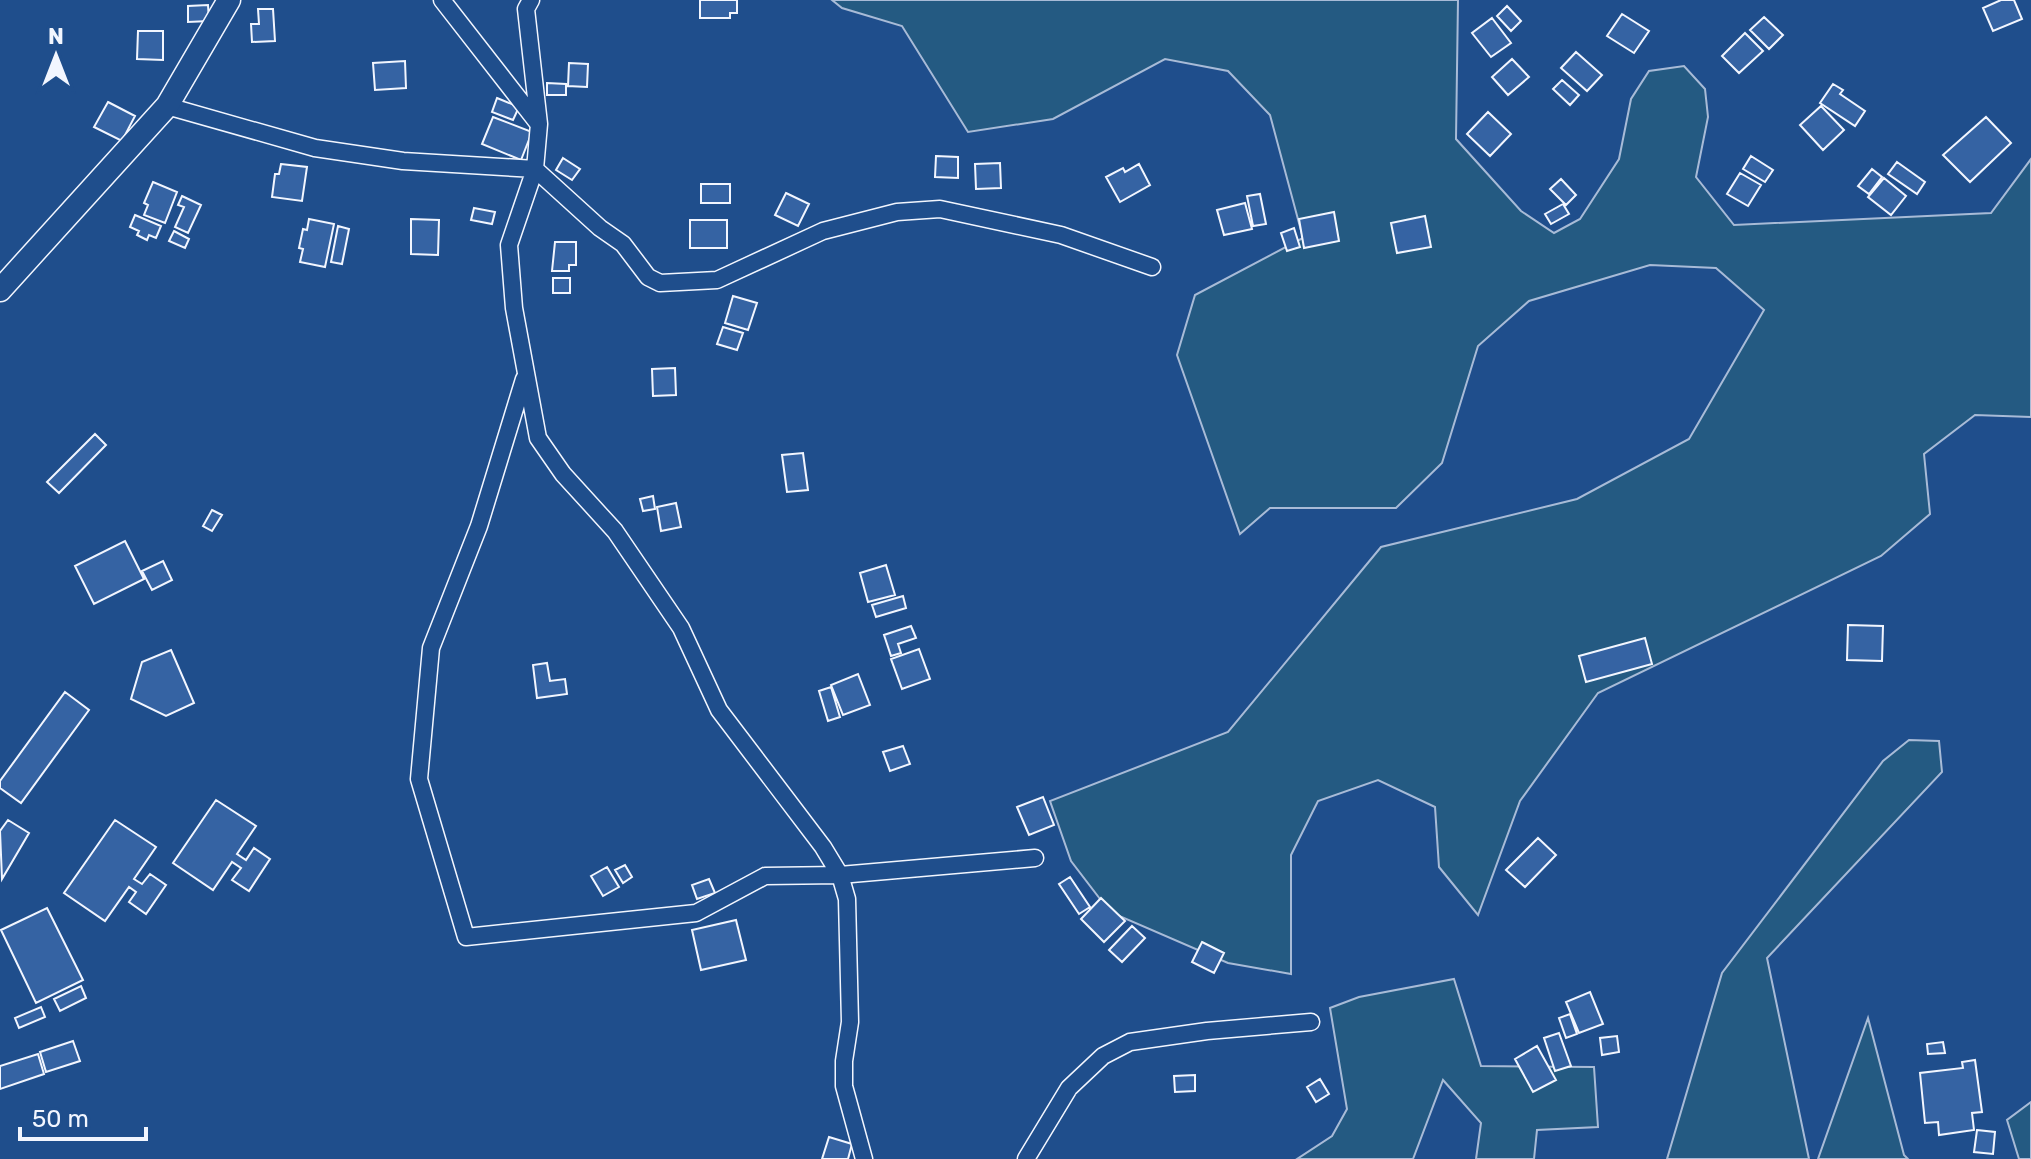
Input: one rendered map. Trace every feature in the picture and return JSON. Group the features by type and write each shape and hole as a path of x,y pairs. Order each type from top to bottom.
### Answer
{"street":[{"path":"0,290 167,106 229,0"},
{"path":"442,0 539,124"},
{"path":"531,0 526,9 539,124 535,169 509,245 514,308 538,438 563,474 615,531 681,628 719,710 823,847 840,875 847,899 850,1022 844,1086 864,1159"},
{"path":"167,106 315,148 403,161 535,169 600,228 623,244 648,277 660,283 717,280 823,231 897,212 940,209 1061,235 1152,267"},
{"path":"526,374 479,526 431,648 419,779 466,937 696,913 765,876 840,875 1035,858"},
{"path":"1026,1159 1069,1088 1103,1056 1130,1042 1207,1031 1311,1022"}],"shaded area":[{"path":"832,0 1458,0 1456,139 1521,211 1554,233 1580,219 1619,159 1631,99 1649,71 1684,66 1705,89 1708,117 1696,177 1734,225 1991,213 2031,159 2031,417 1975,415 1924,454 1930,514 1881,556 1598,693 1520,801 1478,915 1439,867 1435,807 1378,780 1318,801 1291,855 1291,974 1228,963 1110,912 1071,861 1050,801 1228,732 1381,547 1577,499 1689,439 1764,310 1716,268 1650,265 1529,301 1478,346 1442,463 1396,508 1270,508 1240,534 1177,355 1195,295 1303,238 1270,115 1228,71 1165,59 1053,119 968,132 902,26 842,8"},
{"path":"1909,740 1939,741 1942,772 1767,958 1809,1159 1667,1159 1722,973 1883,761"},
{"path":"1454,979 1481,1066 1594,1067 1598,1127 1537,1130 1534,1159 1476,1159 1481,1123 1443,1080 1413,1159 1297,1159 1332,1136 1347,1109 1330,1008 1359,997"},
{"path":"1868,1018 1904,1155 1908,1159 1818,1159"},
{"path":"2031,1102 2031,1159 2019,1159 2007,1120"}],"building":[{"path":"700,0 737,0 737,13 730,13 730,18 700,18"},
{"path":"2001,0 2014,0 2022,19 1993,31 1983,8"},
{"path":"208,5 209,21 188,22 188,6"},
{"path":"1507,6 1521,21 1511,31 1497,16"},
{"path":"258,9 273,9 275,41 252,42 251,24 259,24"},
{"path":"1622,14 1649,31 1634,53 1607,36"},
{"path":"1764,17 1783,35 1769,49 1750,30"},
{"path":"1492,18 1511,43 1491,57 1472,33"},
{"path":"138,31 163,31 163,60 137,59"},
{"path":"1745,33 1763,51 1739,73 1722,56"},
{"path":"1576,52 1602,75 1587,91 1561,68"},
{"path":"1512,59 1529,77 1508,95 1492,77"},
{"path":"405,61 406,88 375,90 373,63"},
{"path":"569,63 588,64 587,87 568,86"},
{"path":"1562,80 1579,95 1570,105 1553,89"},
{"path":"547,83 566,84 566,95 547,95"},
{"path":"1833,84 1843,90 1840,94 1865,111 1855,126 1820,103"},
{"path":"497,98 519,107 513,120 492,112"},
{"path":"108,102 135,116 122,141 94,127"},
{"path":"1821,106 1844,130 1823,150 1800,125"},
{"path":"1488,112 1511,134 1490,156 1467,134"},
{"path":"493,117 532,132 521,160 482,144"},
{"path":"1986,117 2011,143 1970,182 1943,155"},
{"path":"936,156 958,157 958,178 935,177"},
{"path":"1751,156 1773,170 1765,182 1743,169"},
{"path":"563,158 580,169 572,180 556,170"},
{"path":"1897,162 1925,182 1917,194 1888,174"},
{"path":"1000,163 1001,188 976,189 975,164"},
{"path":"281,164 307,167 302,201 272,197 275,174 279,174"},
{"path":"1139,164 1150,185 1120,202 1106,177"},
{"path":"1872,169 1882,177 1869,194 1858,186"},
{"path":"1740,173 1761,185 1748,206 1727,194"},
{"path":"1884,178 1906,196 1891,215 1868,197"},
{"path":"1561,179 1576,195 1566,205 1550,189"},
{"path":"153,182 177,192 165,223 144,215 148,205 144,203"},
{"path":"701,184 730,184 730,203 701,203"},
{"path":"786,193 809,204 798,226 775,215"},
{"path":"1260,194 1266,224 1253,226 1247,196"},
{"path":"182,196 201,205 188,233 175,227 184,207 178,205"},
{"path":"1245,203 1252,229 1224,235 1217,210"},
{"path":"1563,204 1569,214 1551,224 1545,214"},
{"path":"474,208 495,212 492,224 471,220"},
{"path":"1334,212 1339,241 1304,248 1299,219"},
{"path":"135,215 161,226 156,238 149,235 147,240 137,235 139,231 130,227"},
{"path":"1425,216 1431,247 1397,253 1391,223"},
{"path":"309,219 334,224 325,267 300,262 303,249 299,248 303,229 307,230"},
{"path":"411,219 439,220 438,255 411,254"},
{"path":"690,220 727,220 727,248 690,248"},
{"path":"338,226 349,229 342,264 331,262"},
{"path":"1294,228 1300,247 1287,251 1281,233"},
{"path":"174,231 189,239 185,248 169,241"},
{"path":"555,242 576,242 576,265 569,265 569,271 552,271"},
{"path":"553,278 570,278 570,293 553,293"},
{"path":"733,296 757,303 748,330 725,323"},
{"path":"723,327 743,333 737,350 717,344"},
{"path":"675,368 676,395 653,396 652,369"},
{"path":"95,434 106,445 59,493 47,482"},
{"path":"803,453 808,490 787,492 782,455"},
{"path":"653,496 655,509 643,511 640,499"},
{"path":"676,503 681,527 661,531 657,507"},
{"path":"212,510 222,515 212,531 203,526"},
{"path":"125,541 144,579 94,604 75,566"},
{"path":"163,561 172,580 152,590 142,571"},
{"path":"886,565 895,595 868,602 860,573"},
{"path":"903,596 906,608 876,617 872,605"},
{"path":"1848,625 1883,626 1882,661 1847,660"},
{"path":"911,626 916,638 898,644 901,653 891,656 884,635"},
{"path":"1645,638 1652,664 1586,682 1579,656"},
{"path":"919,649 930,679 902,689 891,659"},
{"path":"171,650 194,703 166,716 131,699 142,662"},
{"path":"547,663 550,681 565,679 567,694 537,698 533,665"},
{"path":"858,674 870,705 843,715 831,685"},
{"path":"831,687 840,717 828,721 819,691"},
{"path":"65,692 89,710 21,803 0,788 0,781"},
{"path":"903,746 910,764 890,771 883,752"},
{"path":"1043,797 1054,825 1029,835 1017,807"},
{"path":"216,800 256,826 237,854 246,860 254,848 270,859 249,891 232,880 241,868 232,862 213,890 173,863"},
{"path":"8,820 29,833 2,879 0,831"},
{"path":"115,820 156,847 134,879 142,884 150,874 166,885 146,914 129,902 136,892 129,887 105,921 64,893"},
{"path":"1538,838 1556,855 1525,887 1506,870"},
{"path":"625,865 632,877 623,883 615,870"},
{"path":"607,867 619,887 603,896 591,876"},
{"path":"1070,877 1090,907 1079,914 1059,884"},
{"path":"709,879 715,893 697,899 692,885"},
{"path":"1101,898 1125,921 1104,942 1081,919"},
{"path":"47,908 83,980 36,1003 1,930"},
{"path":"736,920 746,960 701,970 692,930"},
{"path":"1132,926 1145,938 1122,962 1109,950"},
{"path":"1202,942 1224,953 1214,973 1192,962"},
{"path":"81,986 86,998 60,1011 54,999"},
{"path":"1590,992 1603,1024 1579,1033 1566,1002"},
{"path":"41,1007 45,1017 19,1028 15,1018"},
{"path":"1570,1014 1577,1034 1566,1038 1559,1018"},
{"path":"1559,1033 1571,1066 1555,1071 1544,1038"},
{"path":"1617,1036 1619,1052 1602,1055 1600,1038"},
{"path":"73,1041 80,1061 46,1072 40,1052"},
{"path":"1943,1042 1945,1053 1928,1054 1927,1044"},
{"path":"1537,1046 1556,1080 1533,1092 1515,1059"},
{"path":"38,1054 44,1074 0,1089 0,1066"},
{"path":"1975,1060 1982,1112 1972,1113 1974,1130 1939,1135 1938,1122 1925,1123 1920,1073 1963,1068 1962,1062"},
{"path":"1195,1075 1195,1091 1175,1092 1174,1076"},
{"path":"1320,1079 1329,1094 1316,1102 1307,1087"},
{"path":"1977,1130 1995,1132 1993,1154 1974,1152"},
{"path":"829,1137 852,1144 848,1159 822,1159"}]}
